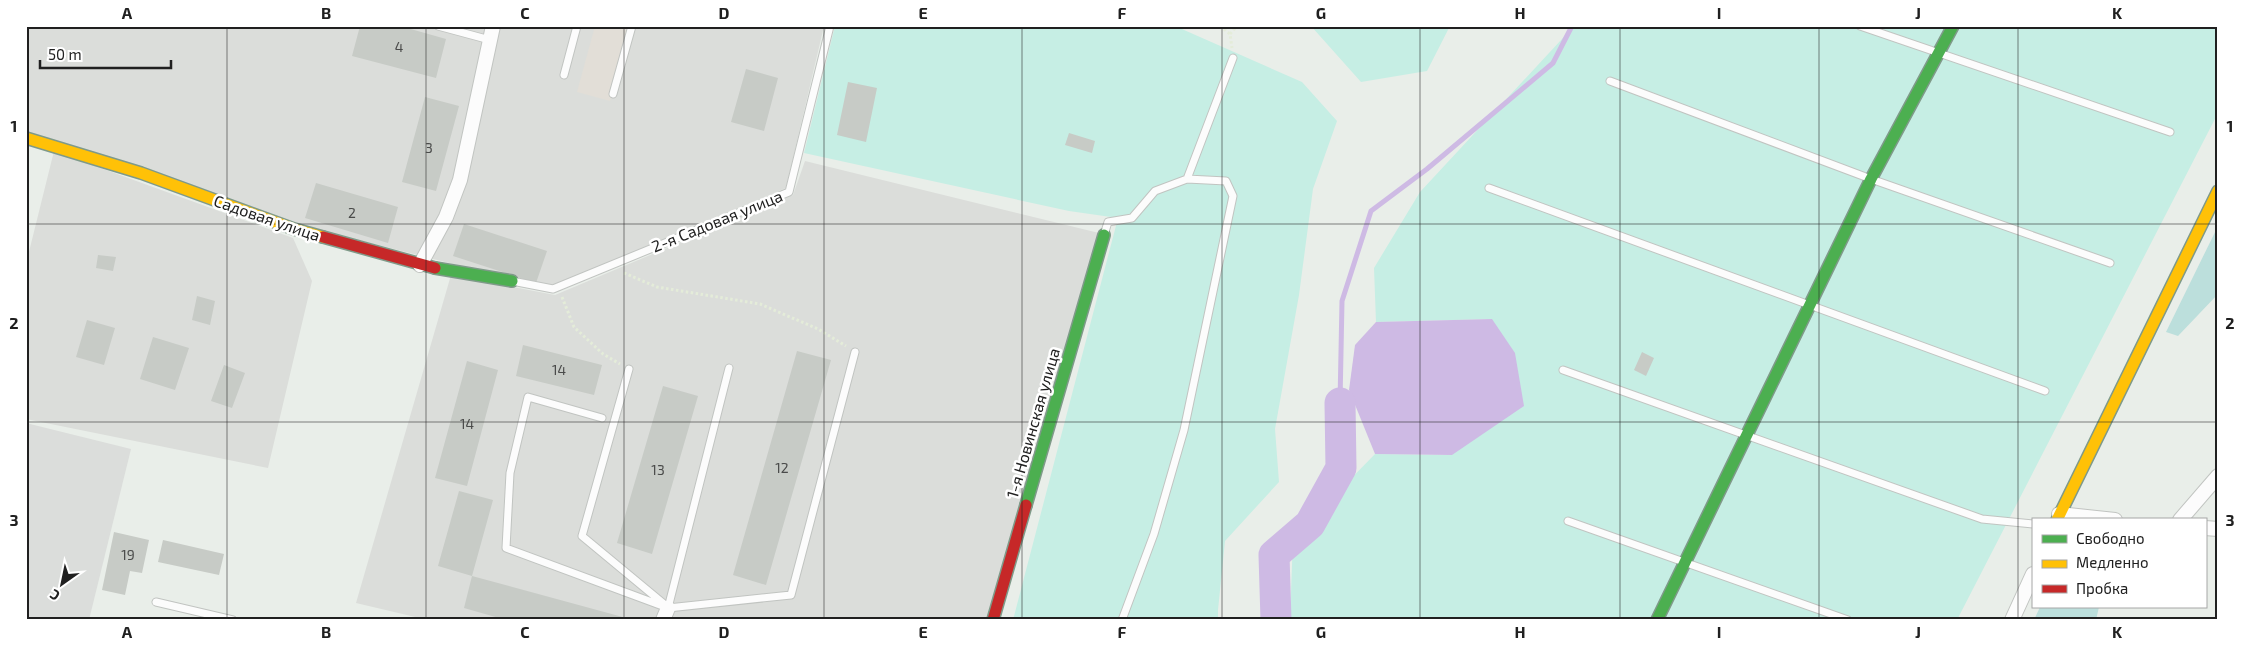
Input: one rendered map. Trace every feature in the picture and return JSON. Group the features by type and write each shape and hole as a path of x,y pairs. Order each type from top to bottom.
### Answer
{"street":[{"path":"1657,620 1871,179 1953,26"},
{"path":"420,265 446,217 460,180 491,33"},
{"name":"Садовая улица","path":"26,138 141,173 294,230 420,265 512,281"},
{"path":"2077,518 2058,517 2218,190"},
{"name":"1-я Новинская улица","path":"993,620 1104,235"},
{"path":"2182,518 2218,476"},
{"path":"2012,620 2032,576"}],"lane":[{"path":"438,26 491,33"},
{"path":"564,75 577,26"},
{"path":"614,94 632,26"},
{"name":"2-я Садовая улица","path":"512,281 553,289 789,192 830,26"},
{"path":"1860,26 2170,132"},
{"path":"1187,178 1233,58"},
{"path":"1610,81 1871,179 2110,263"},
{"path":"1104,235 1108,222 1132,218 1155,191 1187,178 1226,181 1234,196 1184,430 1154,534 1122,620"},
{"path":"1489,188 2045,391"},
{"path":"602,418 528,397 510,473 506,548 666,614 791,595 855,352"},
{"path":"666,614 729,368"},
{"path":"629,369 582,536 666,614"},
{"path":"1563,370 1982,519 2032,524"},
{"path":"1568,521 1848,620"},
{"path":"156,602 233,620"}],"path":[{"path":"1220,26 1230,34 1233,58"},
{"path":"1230,34 1237,26"},
{"path":"608,266 657,287 760,304 818,329 855,352"},
{"path":"558,287 574,327 603,354 629,369"}],"shaded area":[{"path":"26,26 824,26 786,188 553,286 536,285 295,224 26,131"},
{"path":"595,26 630,26 610,101 577,92"},
{"path":"835,26 1175,26 1302,82 1337,121 1313,189 1299,295 1275,429 1279,482 1225,541 1218,620 1013,620 1118,218 1069,211 804,153"},
{"path":"1311,26 1450,26 1427,71 1361,82"},
{"path":"1574,26 2218,26 2218,113 1957,620 1290,620 1293,538 1375,454 1452,455 1492,319 1376,322 1374,268 1420,192"},
{"path":"54,151 293,238 312,281 268,468 26,419 26,264"},
{"path":"805,161 1099,233 990,620 428,620 356,603 451,275 555,295 793,195"},
{"path":"2218,226 2218,294 2178,336 2166,332"},
{"path":"1492,319 1515,353 1524,406 1452,455 1375,454 1349,390 1355,345 1376,322"},
{"path":"26,423 131,449 89,620 26,620"},
{"path":"2040,608 2099,608 2096,620 2034,620"}],"building":[{"path":"360,26 400,26 446,39 436,78 352,56"},
{"path":"746,69 778,78 764,131 731,122"},
{"path":"848,82 877,88 866,142 837,135"},
{"path":"425,97 459,106 436,191 402,182"},
{"path":"1069,133 1095,141 1092,153 1065,145"},
{"path":"316,183 398,207 388,243 305,218"},
{"path":"464,224 547,251 536,283 453,256"},
{"path":"98,255 116,257 113,271 96,268"},
{"path":"197,296 215,301 210,325 192,320"},
{"path":"87,320 115,328 104,365 76,357"},
{"path":"153,337 189,348 175,390 140,379"},
{"path":"523,345 602,365 594,395 516,376"},
{"path":"797,351 831,360 766,585 733,575"},
{"path":"1642,352 1654,358 1646,376 1634,370"},
{"path":"467,361 498,370 467,486 435,478"},
{"path":"224,365 245,373 232,408 211,401"},
{"path":"663,386 698,396 652,554 617,543"},
{"path":"459,491 493,500 472,576 438,566"},
{"path":"114,532 149,540 142,573 130,571 125,595 102,590"},
{"path":"163,540 224,554 219,575 158,562"},
{"path":"472,576 630,620 506,620 464,608"}],"waterway":[{"path":"1340,403 1342,301 1371,211 1427,169 1553,63 1572,26"},
{"path":"1276,620 1274,555 1310,524 1341,468 1340,403"}],"traffic: fast":[{"path":"1657,620 1871,179 1953,26"},
{"path":"1026,505 1104,235"},
{"path":"435,268 512,281"}],"traffic: slow":[{"path":"26,138 141,173 294,229 323,237"},
{"path":"2058,518 2218,191"}],"traffic: jam":[{"path":"323,237 435,268"},
{"path":"993,620 1026,505"}]}
